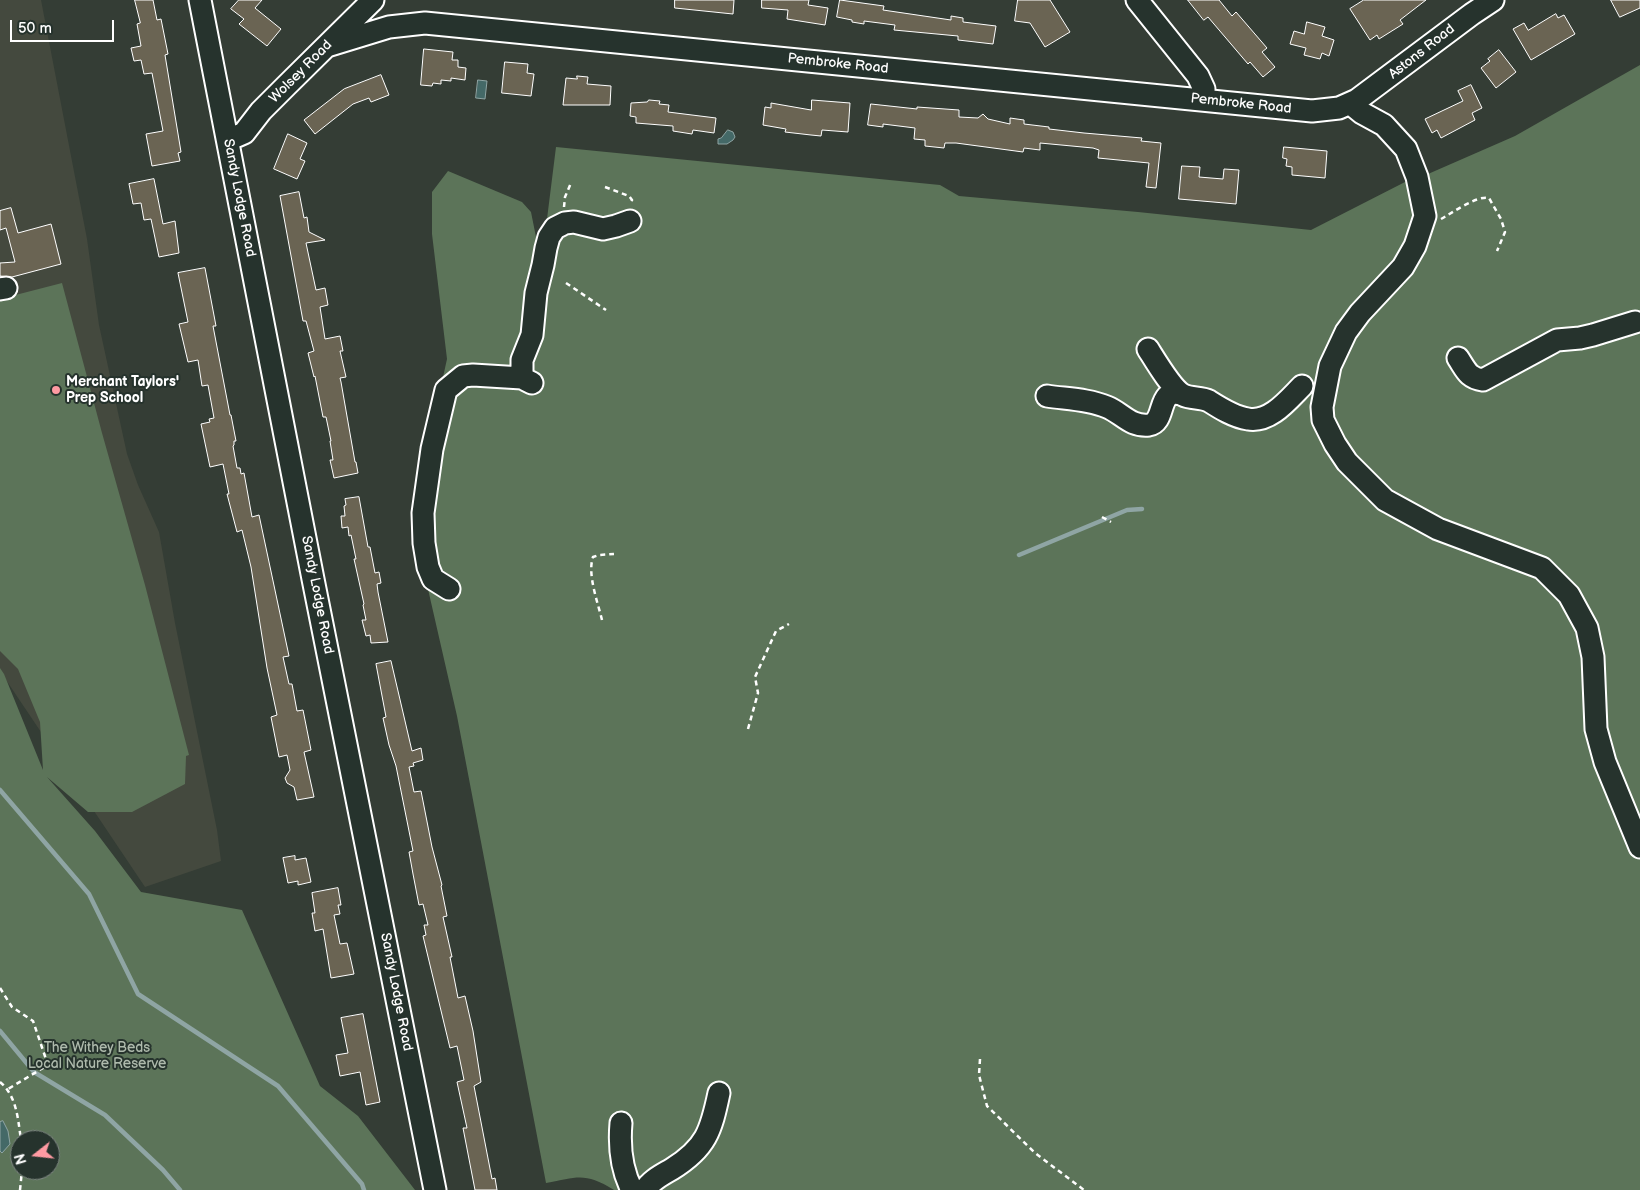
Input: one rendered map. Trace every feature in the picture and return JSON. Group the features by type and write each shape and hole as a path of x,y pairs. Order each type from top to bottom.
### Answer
{"street":[{"name":"Sandy Lodge Road","path":"200,0 435,1190"},
{"name":"Wolsey Road","path":"228,140 244,133 261,111 373,0"},
{"path":"381,0 389,27"},
{"path":"1137,0 1198,76 1204,89 1204,100"},
{"name":"Astons Road","path":"1351,104 1366,95 1429,45 1493,0"},
{"name":"Pembroke Road","path":"327,46 389,27 425,23 1312,110 1329,110 1351,104"},
{"path":"1351,104 1362,113 1384,125 1406,149 1417,177 1425,216 1415,246 1403,267 1360,313 1346,332 1330,366 1322,407 1323,420 1347,462 1385,500 1438,529 1542,568 1569,595 1587,628 1593,657 1596,729 1605,762 1640,847"},
{"path":"449,589 433,580 428,567 424,543 423,513 432,448 446,390 463,376 473,375 527,380 522,360 532,335 536,293 549,237 555,228 574,222 603,229 626,223"},
{"path":"1458,358 1474,379 1483,380 1558,340 1594,335 1635,322"},
{"path":"1148,349 1181,394"},
{"path":"1047,396 1083,400 1108,407 1126,420 1137,424 1149,425 1158,420 1165,400 1175,392 1192,398 1203,398 1231,413 1248,419 1264,417 1278,410 1302,386"},
{"path":"645,1190 655,1179 691,1156 702,1145 711,1125 719,1094"},
{"path":"621,1123 620,1145 623,1170 632,1190"}],"path":[{"path":"565,224 565,197 571,183"},
{"path":"605,187 629,196 632,200 626,223"},
{"path":"1421,232 1484,196 1489,198 1501,218 1505,232 1497,251"},
{"path":"566,283 606,310"},
{"path":"1102,517 1111,522"},
{"path":"602,620 591,574 591,562 593,557 614,554"},
{"path":"748,729 758,693 755,677 776,631 789,624"},
{"path":"0,988 12,1007 33,1021 48,1066 15,1086 8,1088"},
{"path":"980,1059 979,1075 987,1106 1035,1153 1084,1190"},
{"path":"0,1082 8,1088 16,1111 19,1130"}],"shaded area":[{"name":"Merchant Taylors' Prep School","path":"0,0 41,0 87,239 99,325 127,454 138,485 159,532 175,623 217,830 221,861 145,887 0,671"}],"green space":[{"path":"1640,65 1640,1190 614,1190 596,1180 588,1178 574,1178 546,1183 457,716 417,541 421,477 447,359 432,234 432,192 448,171 522,202 531,212 536,237 547,219 556,147 940,185 959,196 1311,230 1405,182 1515,136"},
{"name":"The Withey Beds Local Nature Reserve","path":"62,283 145,585 189,755 186,756 185,784 132,812 88,812 47,777 95,831 141,892 242,910 320,1086 358,1116 415,1190 0,1190 0,668 43,770 40,722 18,669 0,651 0,299"}],"water":[{"path":"478,80 487,81 485,99 476,98"},
{"path":"728,130 733,132 735,137 733,140 727,144 718,144 718,139"},
{"path":"3,1121 8,1131 10,1144 2,1153 0,1151 0,1122"}],"building":[{"path":"135,0 153,0 157,20 161,19 168,54 165,55 181,152 178,153 180,161 152,166 146,134 163,131 152,73 144,74 141,60 134,61 131,48 141,46 137,24 140,23"},
{"path":"239,0 262,0 255,8 281,29 267,46 239,24 244,19 231,9"},
{"path":"675,0 734,0 733,14 675,8"},
{"path":"762,0 809,0 808,5 828,8 825,25 787,19 788,10 762,8"},
{"path":"840,0 884,6 883,10 951,20 951,16 963,18 963,22 996,26 993,44 958,40 958,36 894,30 895,25 864,21 864,24 852,22 852,20 837,17"},
{"path":"1018,0 1050,0 1070,32 1045,47 1030,23 1015,21"},
{"path":"1188,0 1219,0 1232,16 1236,12 1267,48 1262,52 1275,67 1263,77 1250,62 1248,64 1208,17 1204,20"},
{"path":"1364,0 1426,0 1400,20 1403,24 1379,39 1377,35 1370,40 1350,9"},
{"path":"1611,0 1640,0 1640,8 1620,17"},
{"path":"1556,14 1558,18 1564,15 1575,34 1531,60 1513,29 1524,23 1528,30"},
{"path":"1307,22 1325,27 1322,36 1334,40 1329,56 1322,53 1320,59 1304,55 1306,48 1290,44 1294,31 1304,34"},
{"path":"424,49 453,52 452,60 458,60 458,67 466,68 465,80 451,78 451,81 441,80 441,84 433,83 432,86 421,85"},
{"path":"1499,50 1516,72 1496,88 1481,68"},
{"path":"505,62 528,64 527,73 534,74 531,96 502,93"},
{"path":"381,75 389,95 371,102 369,98 353,104 315,134 304,120 344,89"},
{"path":"577,76 588,77 587,84 611,86 610,105 563,105 566,78 577,79"},
{"path":"1471,85 1482,108 1472,113 1475,120 1441,138 1437,130 1432,133 1425,119 1463,101 1458,91"},
{"path":"649,100 660,101 659,104 669,105 668,112 716,118 714,133 693,130 692,134 673,131 673,126 636,123 636,117 630,116 631,103 647,102"},
{"path":"812,100 850,103 848,132 822,130 821,136 785,132 786,129 763,125 765,107 771,108 771,103 811,110"},
{"path":"871,104 917,109 917,107 959,110 959,117 978,118 983,114 988,119 1010,124 1010,118 1024,120 1024,124 1049,127 1049,129 1142,138 1141,141 1161,143 1156,188 1146,187 1149,163 1098,158 1099,150 1093,148 1040,143 1040,150 1024,148 1023,152 956,143 945,143 944,148 925,146 925,140 914,139 915,128 883,124 883,127 868,125"},
{"path":"288,134 307,143 300,159 305,161 297,179 274,169"},
{"path":"1284,147 1327,151 1325,178 1292,175 1292,167 1286,166 1287,159 1283,158"},
{"path":"1182,166 1200,167 1199,177 1223,179 1224,169 1239,170 1236,204 1179,199"},
{"path":"154,179 163,224 175,221 179,253 159,257 151,219 144,220 141,203 133,204 129,184"},
{"path":"299,192 304,218 307,217 309,232 325,240 306,243 316,290 325,288 328,305 320,307 325,339 340,336 343,351 340,351 346,377 340,378 358,473 334,478 330,460 333,460 331,441 326,417 323,417 315,376 308,353 314,351 306,321 303,321 280,196"},
{"path":"11,208 18,233 51,224 61,264 12,277 0,276 0,263 15,262 6,228 0,230 0,211"},
{"path":"205,268 216,326 213,326 236,441 234,441 233,446 237,468 240,468 241,474 244,473 252,517 259,515 289,656 283,657 289,684 292,684 297,711 303,710 311,750 304,752 314,797 297,800 294,787 287,783 285,778 290,770 287,755 279,757 271,717 277,715 267,668 251,567 242,530 237,532 227,494 229,494 223,464 210,467 201,424 210,422 209,419 214,418 208,385 202,386 198,360 188,362 179,324 188,322 178,273"},
{"path":"359,497 368,547 370,547 375,573 379,572 381,583 377,584 378,592 388,642 371,643 370,635 366,636 362,620 366,620 364,604 351,535 349,536 348,527 342,528 341,516 345,516 345,499"},
{"path":"391,661 412,751 421,748 423,760 413,763 414,766 409,767 414,792 421,791 442,885 447,916 443,917 452,957 450,957 458,998 465,996 473,1031 481,1082 474,1086 492,1179 495,1178 497,1190 475,1190 463,1128 467,1128 457,1082 464,1080 457,1046 450,1048 423,936 426,935 424,925 428,925 423,904 419,905 409,852 413,851 396,766 383,718 386,717 376,664"},
{"path":"295,856 295,860 306,858 311,882 298,885 298,881 288,883 283,858"},
{"path":"338,888 341,905 338,905 340,914 334,915 340,944 347,943 354,974 331,978 323,929 315,931 312,913 315,913 312,893"},
{"path":"363,1014 380,1102 366,1105 360,1072 340,1076 336,1055 348,1053 341,1018"}],"waterway":[{"path":"1019,555 1127,510 1142,509"},
{"path":"0,790 89,894 138,994 278,1086 362,1184 364,1190"},
{"path":"0,1031 34,1072 105,1115 163,1170 180,1190"}],"place":[{"name":"Merchant Taylors' Prep School","path":"56,390"}]}
